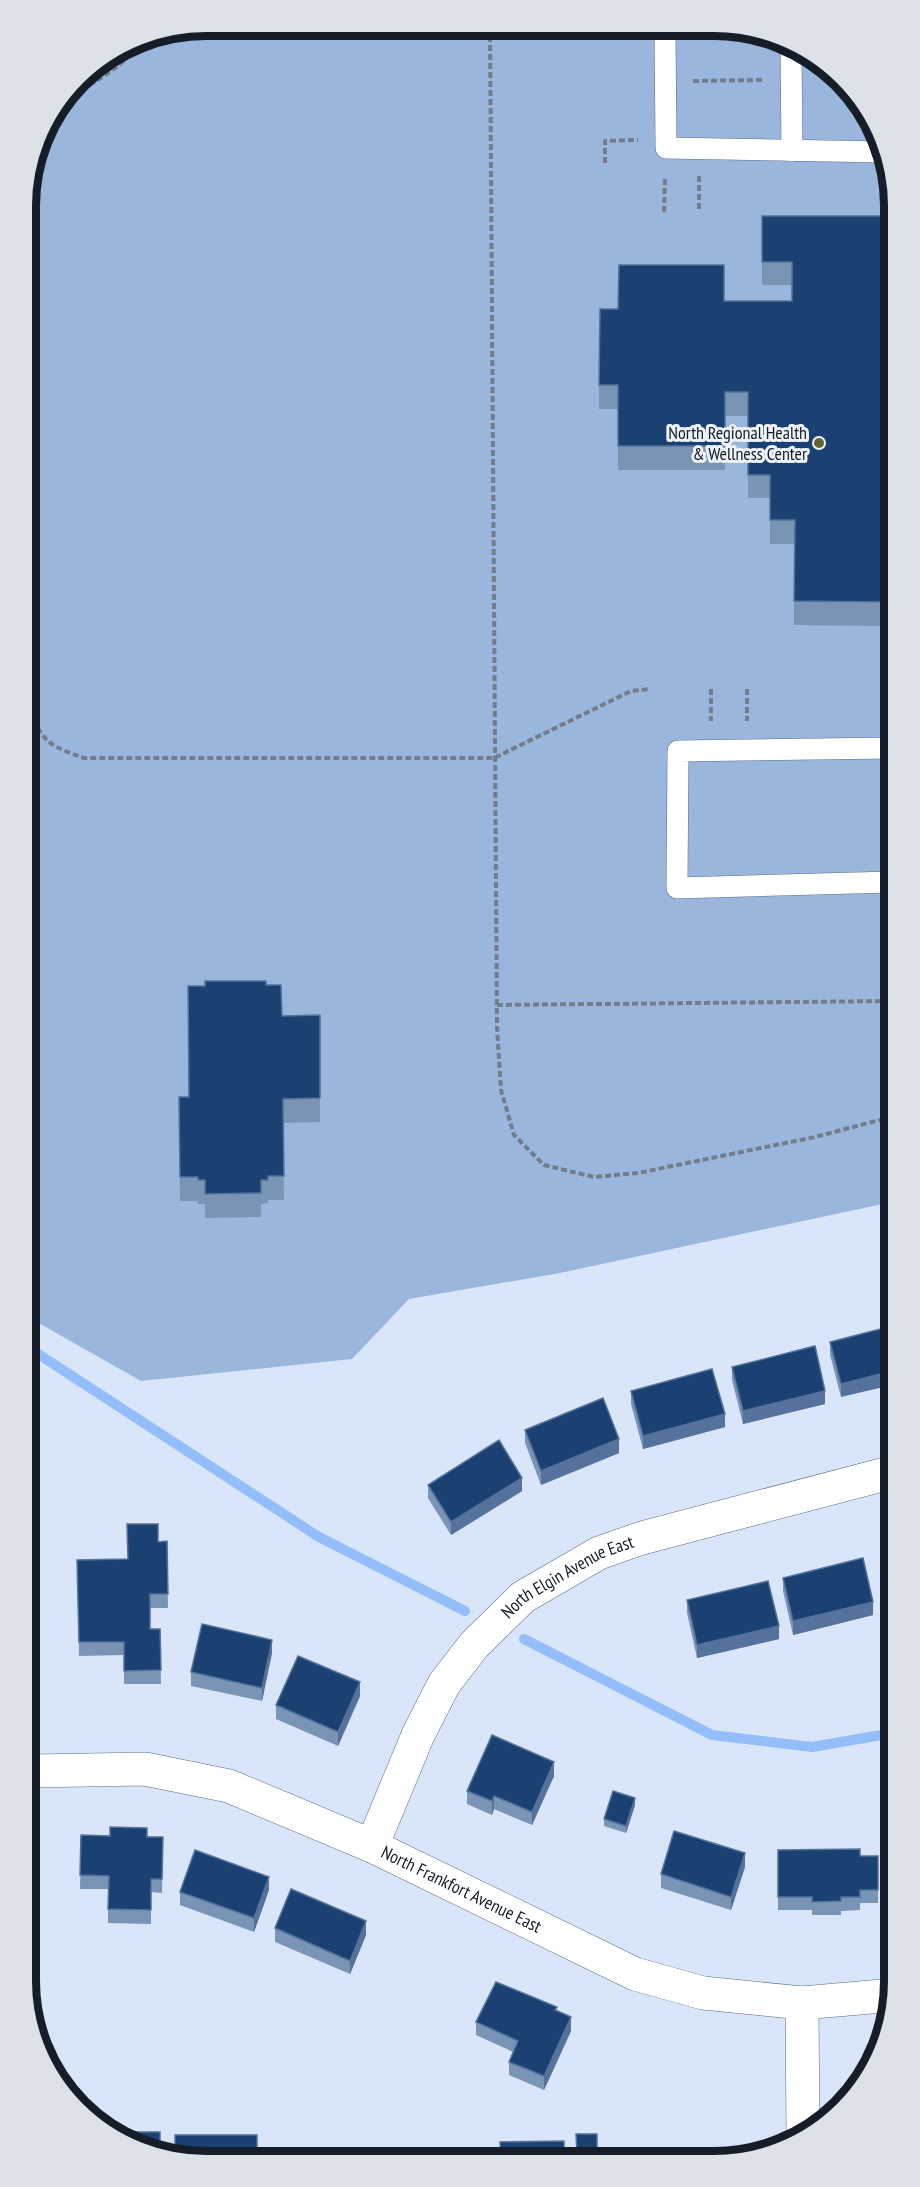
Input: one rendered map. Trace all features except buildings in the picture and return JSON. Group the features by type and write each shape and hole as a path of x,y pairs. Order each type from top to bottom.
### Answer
{"street":[{"name":"North Elgin Avenue East","path":"372,1846 418,1735 444,1684 474,1645 523,1597 599,1553 642,1538 884,1474"},
{"name":"North Frankfort Avenue East","path":"36,1771 146,1769 185,1775 229,1786 372,1846 635,1974 703,1993 802,2003 884,1996"},
{"path":"802,2003 803,2126"}],"lane":[{"path":"665,36 666,144 792,151 875,152"},
{"path":"791,54 792,151"},
{"path":"884,748 678,751 677,888 884,882"}],"path":[{"path":"489,36 497,1005 501,1090 514,1135 544,1164 594,1178 638,1173 815,1137 884,1119"},
{"path":"85,87 107,74 126,57"},
{"path":"665,81 791,80"},
{"path":"605,163 604,141 666,144 664,212"},
{"path":"36,726 52,746 84,758 494,758 631,691 650,689"},
{"path":"497,1005 884,1002"}],"shaded area":[{"path":"195,36 725,36 747,39 789,53 826,78 855,111 871,141 883,183 884,1204 560,1273 409,1299 352,1359 141,1381 36,1322 36,195 42,162 53,131 71,102 102,71 151,45"}],"waterway":[{"path":"36,1353 319,1537 465,1611"},
{"path":"524,1639 712,1735 812,1747 884,1735"}],"place":[{"name":"North Regional Health & Wellness Center","path":"819,443"}]}
